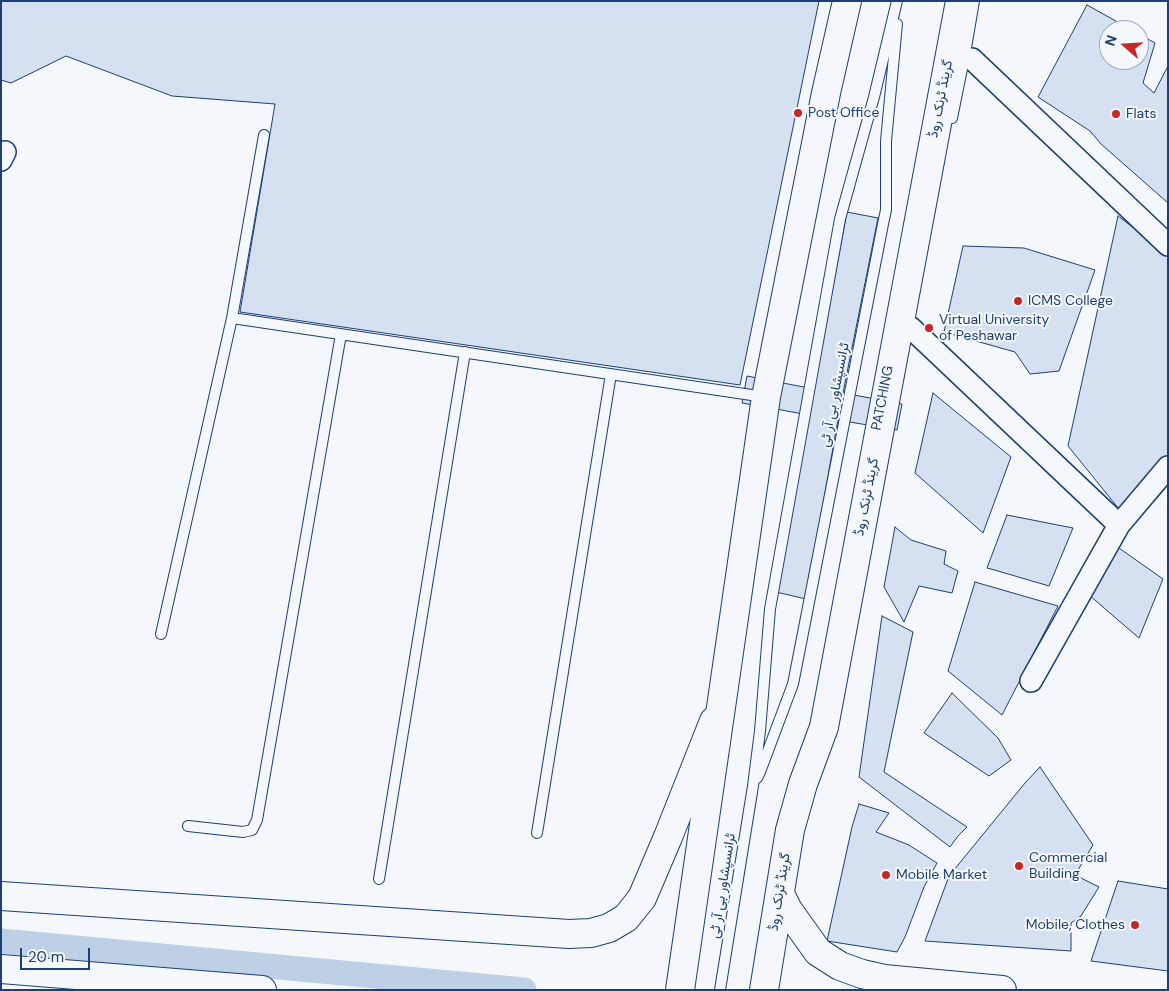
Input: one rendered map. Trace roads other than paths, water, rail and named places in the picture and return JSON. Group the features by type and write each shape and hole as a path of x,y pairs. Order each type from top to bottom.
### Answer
{"main road":[{"path":"680,990 766,397 826,93 847,1"},
{"name":"گرینڈ ٹرنک روڈ","path":"764,990 769,959 789,910 790,830 803,784 824,727 917,262 960,1"},
{"path":"1,896 569,934 591,933 609,928 626,918 642,898 724,696"},
{"path":"789,910 818,952 840,966 884,979 1002,990"},
{"path":"1,969 262,990"}],"street":[{"path":"972,59 1168,246"},
{"path":"911,328 1119,525"},
{"path":"1031,681 1119,525 1168,467"}],"lane":[{"name":"ٹرانسپشاور بی آر ٹی","path":"753,786 793,684 886,210 886,141 898,1"},
{"name":"ٹرانسپشاور بی آر ٹی","path":"720,990 753,786 760,731 770,609 840,219 898,1"},
{"path":"950,129 974,1"},
{"path":"161,634 232,318 264,135"},
{"path":"232,318 766,397"},
{"path":"188,826 243,832 252,830 257,820 341,334"},
{"path":"379,880 465,352"},
{"path":"537,834 612,374"},
{"path":"832,727 873,522"}],"waterway":[{"path":"1,941 524,990"}],"place":[{"name":"Post Office","path":"798,113"},
{"name":"Flats","path":"1116,114"},
{"name":"ICMS College","path":"1018,301"},
{"name":"Virtual University of Peshawar","path":"929,328"},
{"name":"Commercial Building","path":"1019,866"},
{"name":"Mobile Market","path":"886,875"},
{"name":"Mobile, Clothes","path":"1135,925"}]}
